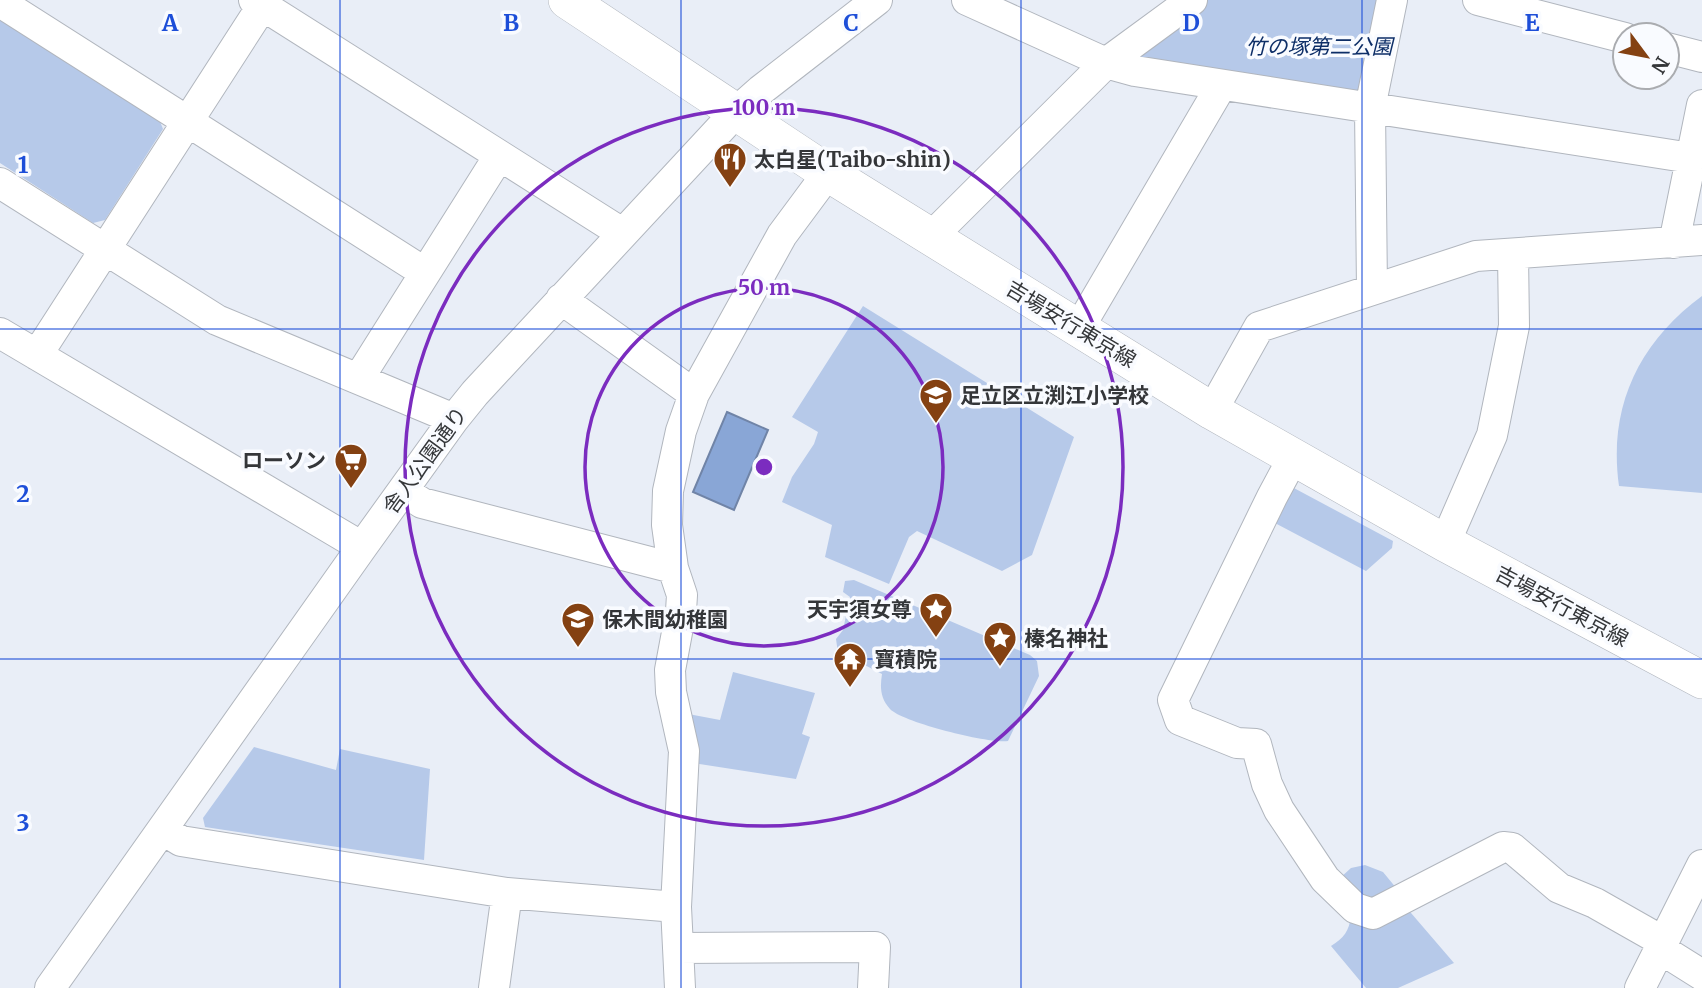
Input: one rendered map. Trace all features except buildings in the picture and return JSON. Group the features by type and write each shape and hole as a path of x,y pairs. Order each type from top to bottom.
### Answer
{"main road":[{"name":"吉場安行東京線","path":"579,3 736,113 828,173 1212,411 1445,543 1702,680"}],"street":[{"name":"舎人公園通り","path":"50,988 454,419 561,299 736,113 761,90 877,0"},
{"path":"967,0 1106,63 1135,71 1691,158"},
{"path":"930,238 1106,63 1192,0"},
{"path":"1372,290 1370,108 1392,0"},
{"path":"1478,0 1611,34"},
{"path":"0,2 424,272"},
{"path":"37,355 261,2 622,233"},
{"path":"1681,52 1702,57"},
{"path":"1079,328 1221,86"},
{"path":"1212,411 1259,327 1476,256 1688,242 1691,158 1702,105"},
{"path":"359,378 499,156"},
{"path":"680,988 676,907 684,751 671,692 670,670 682,595 673,568 667,524 668,491 681,431 694,394 782,235 828,173"},
{"path":"0,183 217,320 454,419"},
{"path":"1445,543 1492,435 1514,326 1513,254"},
{"path":"561,299 694,394"},
{"path":"0,333 362,547"},
{"path":"1293,458 1173,700 1180,720 1237,743 1256,744 1267,784 1279,810 1325,878 1355,908 1373,914 1503,847 1512,848 1559,888 1595,903 1702,975"},
{"path":"403,491 422,503 673,568"},
{"path":"163,830 181,841 507,893 676,907"},
{"path":"1640,988 1702,865"},
{"path":"494,988 507,893"},
{"path":"678,948 875,947 873,988"}],"green space":[{"name":"竹の塚第二公園","path":"1206,0 1378,0 1361,88 1350,97 1143,66 1139,51"},
{"path":"0,15 159,119 163,129 105,220 93,223 0,163"},
{"path":"1702,296 1702,493 1619,486 1618,430 1632,379 1660,335"},
{"path":"863,306 1074,437 1032,555 1002,571 917,531 909,537 889,584 825,557 832,525 782,502 792,477 814,444 818,432 792,417"},
{"path":"1292,487 1393,541 1392,548 1366,571 1273,522"},
{"path":"854,580 1030,655 1037,661 1039,676 1008,741 946,731 911,720 890,709 881,692 882,674 855,660 843,659 838,653 836,639 843,630 850,597 843,592 845,581"},
{"path":"733,672 815,693 802,734 810,737 796,779 693,763 683,713 720,720"},
{"path":"254,747 336,770 340,749 430,769 424,860 205,827 203,818"},
{"path":"1365,865 1383,872 1397,889 1369,902 1340,878 1351,868"},
{"path":"1405,906 1454,963 1398,988 1366,988 1331,946 1345,934 1351,916"}],"shaded area":[{"path":"727,412 768,430 734,510 693,492"}],"place":[{"name":"太白星(Taibo-shin)","path":"730,189"},
{"name":"足立区立渕江小学校","path":"936,425"},
{"name":"ローソン","path":"351,490"},
{"name":"天宇須女尊","path":"936,639"},
{"name":"保木間幼稚園","path":"578,649"},
{"name":"榛名神社","path":"1000,668"},
{"name":"寶積院","path":"850,689"}]}
